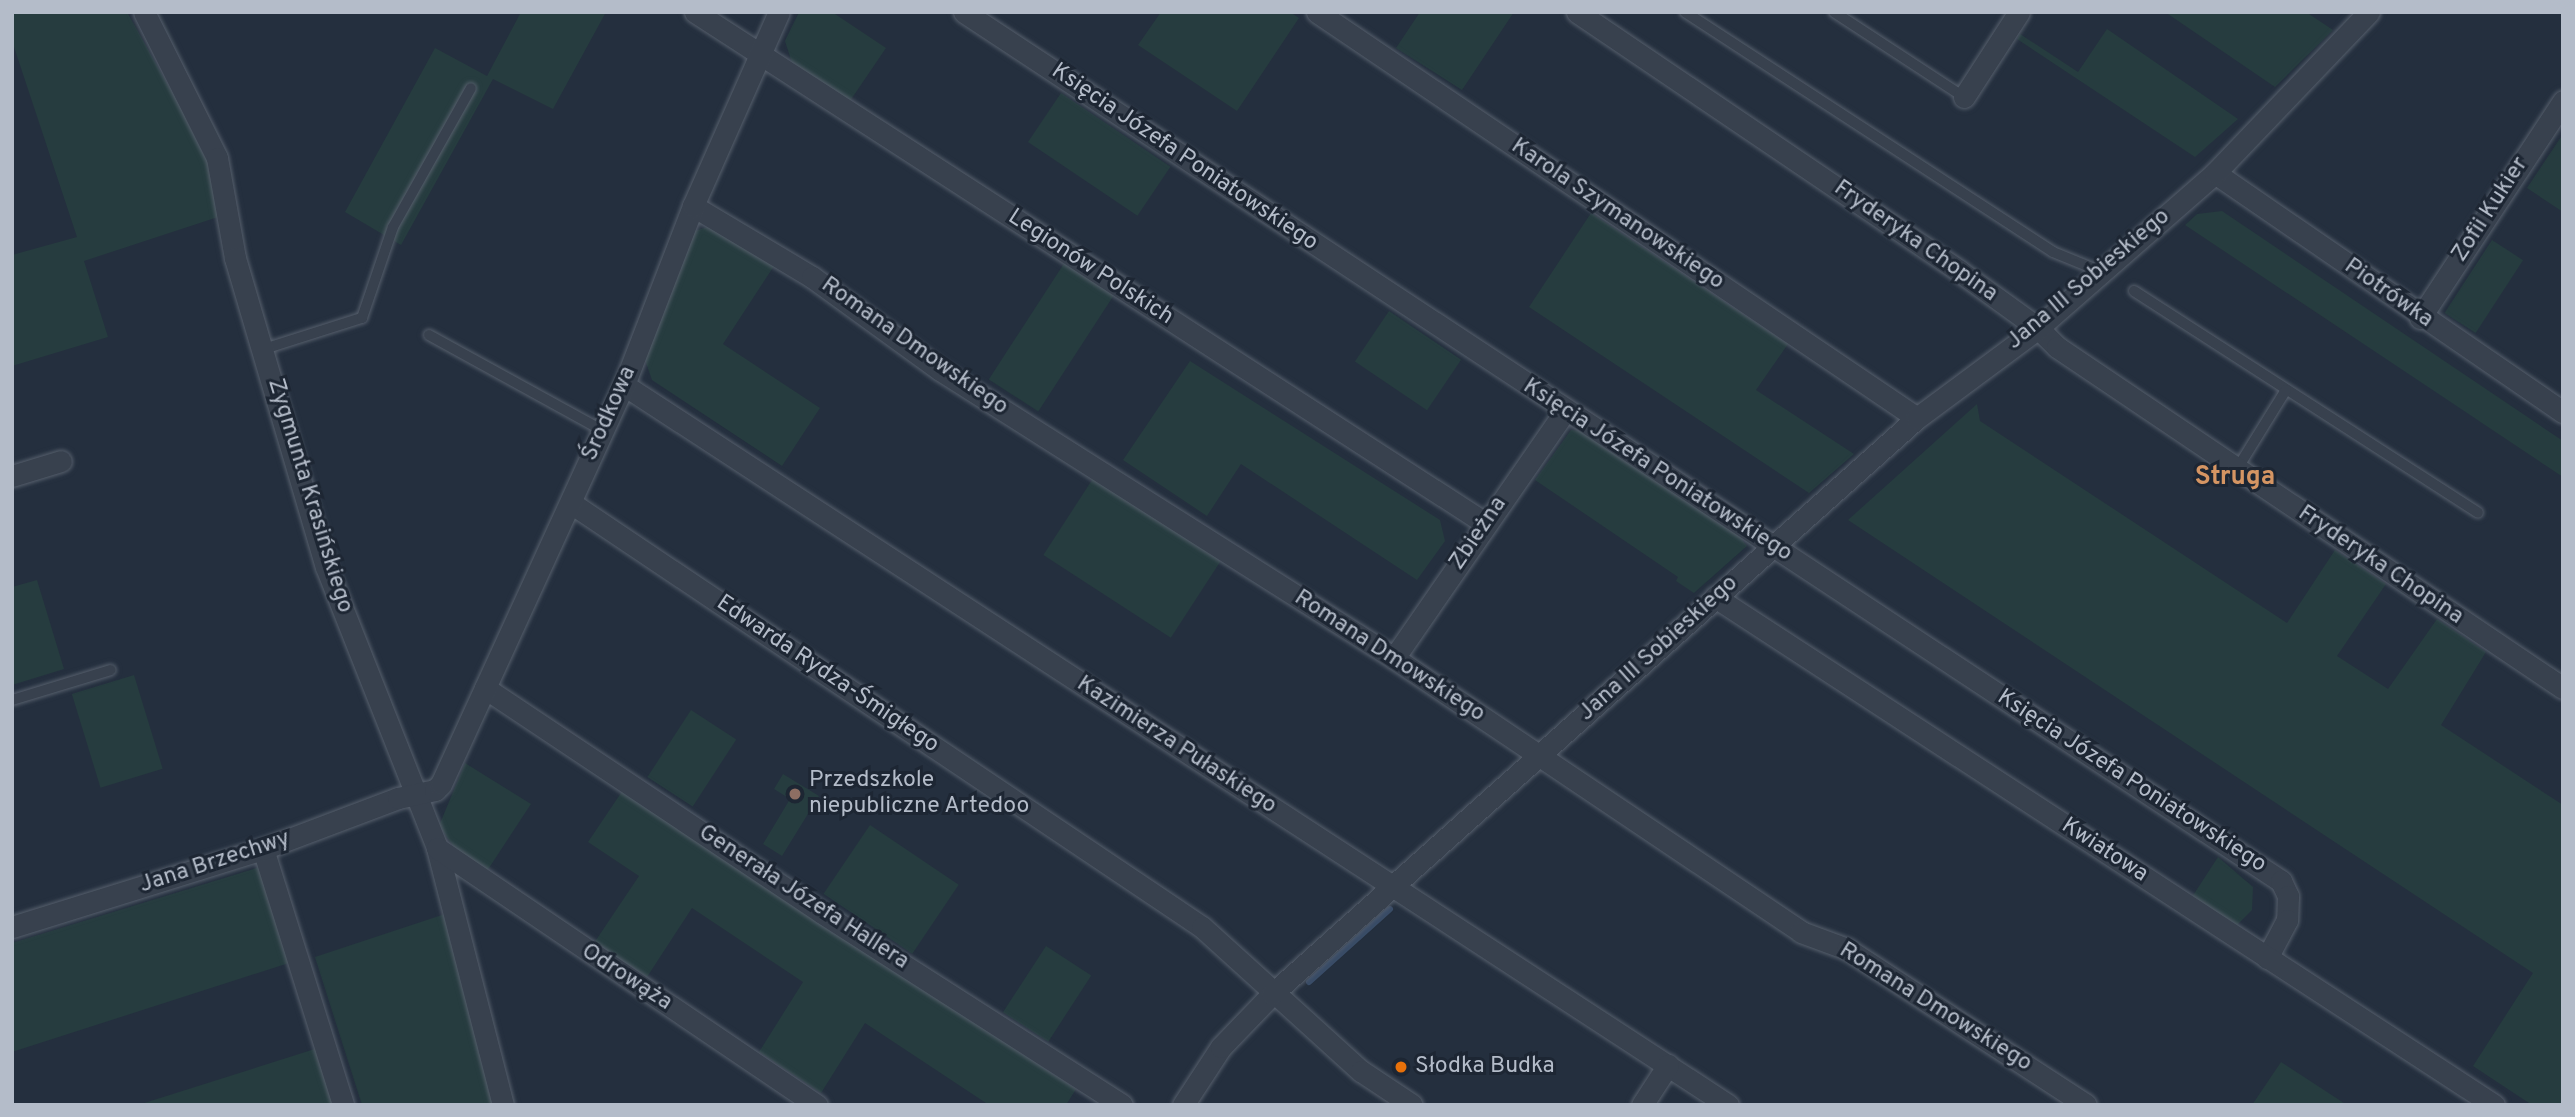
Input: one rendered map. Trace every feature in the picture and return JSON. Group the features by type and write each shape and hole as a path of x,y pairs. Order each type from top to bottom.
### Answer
{"street":[{"name":"Legionów Polskich","path":"695,12 1485,523"},
{"name":"Środkowa","path":"416,794 435,790 441,784 624,385 693,205 779,12"},
{"name":"Księcia Józefa Poniatowskiego","path":"964,12 2281,881 2288,897 2287,920 2267,958"},
{"name":"Karola Szymanowskiego","path":"1317,12 1917,418"},
{"name":"Fryderyka Chopina","path":"1577,12 2038,328 2057,347 2563,688"},
{"path":"1964,97 2019,12"},
{"name":"Jana III Sobieskiego","path":"1183,1105 1221,1047 1272,994 1540,758 1917,418 2038,328 2215,173 2370,12"},
{"name":"Zygmunta Krasińskiego","path":"155,23 217,158 235,258 315,508 326,567 437,848 503,1105"},
{"name":"Zofii Kukier","path":"2420,318 2563,101"},
{"name":"Piotrówka","path":"2215,173 2420,318 2563,412"},
{"name":"Romana Dmowskiego","path":"693,205 790,262 940,370 1394,658 1801,932 1847,949 2086,1105"},
{"name":"Kazimierza Pułaskiego","path":"624,385 1728,1105"},
{"name":"Zbieżna","path":"1394,658 1565,411"},
{"path":"12,476 61,461"},
{"name":"Edwarda Rydza-Śmigłego","path":"571,503 1202,927 1272,994 1361,1071 1412,1105"},
{"name":"Kwiatowa","path":"1716,597 2494,1105"},
{"name":"Generała Józefa Hallera","path":"485,688 822,913 1122,1105"},
{"name":"Jana Brzechwy","path":"12,927 416,794"},
{"path":"272,842 343,1105"},
{"name":"Odrowąża","path":"437,848 817,1105"},
{"path":"1642,1105 1668,1065"}],"lane":[{"path":"1685,12 2053,252 2102,272"},
{"path":"1834,12 1964,97"},
{"path":"264,349 362,318 393,227 471,88"},
{"path":"2134,291 2478,513"},
{"path":"429,335 602,430"},
{"path":"2237,469 2286,390"},
{"path":"12,700 111,670"}],"green space":[{"path":"12,12 127,12 213,165 218,217 84,261 108,337 12,366 12,255 77,237 12,41"},
{"path":"521,12 606,12 553,109 493,79 401,245 345,212 435,48 487,76"},
{"path":"799,12 832,12 886,48 850,101 792,63 785,41"},
{"path":"1161,12 1290,12 1299,18 1237,111 1138,45"},
{"path":"1420,12 1514,12 1462,90 1396,48"},
{"path":"2165,12 2306,12 2333,30 2275,87"},
{"path":"2107,29 2238,119 2195,157 2017,39 2020,34 2078,72"},
{"path":"1061,93 1170,167 1137,216 1028,142"},
{"path":"2563,134 2563,212 2527,188"},
{"path":"2222,211 2563,441 2563,477 2185,225 2197,214"},
{"path":"1591,213 1788,344 1756,390 1854,454 1809,493 1529,307"},
{"path":"711,226 774,266 723,344 820,408 782,466 652,380 644,357 694,231"},
{"path":"2492,240 2523,260 2476,333 2445,313"},
{"path":"1065,262 1114,294 1038,412 989,379"},
{"path":"1389,311 1461,360 1427,410 1355,362"},
{"path":"1190,361 1440,520 1445,541 1417,580 1241,464 1207,516 1123,460"},
{"path":"1977,404 1980,421 2287,623 2335,550 2386,584 2337,656 2388,689 2437,619 2486,652 2441,725 2563,805 2563,1105 2532,1105 2473,1066 2533,973 1848,520"},
{"path":"1571,430 1581,431 1739,536 1747,546 1694,593 1676,581 1678,577 1535,480"},
{"path":"1094,477 1221,560 1171,638 1043,555"},
{"path":"37,580 64,669 12,685 12,587"},
{"path":"134,675 163,769 100,788 72,694"},
{"path":"691,710 736,739 693,807 647,777"},
{"path":"465,763 531,804 487,871 458,853 439,826"},
{"path":"783,774 819,796 782,856 763,844 790,799 774,789"},
{"path":"623,790 1076,1089 1066,1105 989,1105 865,1023 821,1093 759,1052 803,982 692,908 647,977 594,943 639,876 588,842"},
{"path":"870,825 959,885 912,954 824,894"},
{"path":"2218,857 2253,887 2252,910 2237,925 2190,900"},
{"path":"260,867 292,962 12,1052 12,943"},
{"path":"445,914 493,1105 362,1105 315,957"},
{"path":"1046,946 1091,975 1048,1042 1003,1012"},
{"path":"318,1048 336,1105 138,1105"},
{"path":"2281,1062 2347,1105 2252,1105"}],"waterway":[{"path":"1309,982 1390,909"}],"place":[{"name":"Przedszkole niepubliczne Artedoo","path":"795,794"},
{"name":"Słodka Budka","path":"1401,1067"}],"district":[{"name":"Struga","path":"2235,478"}]}
